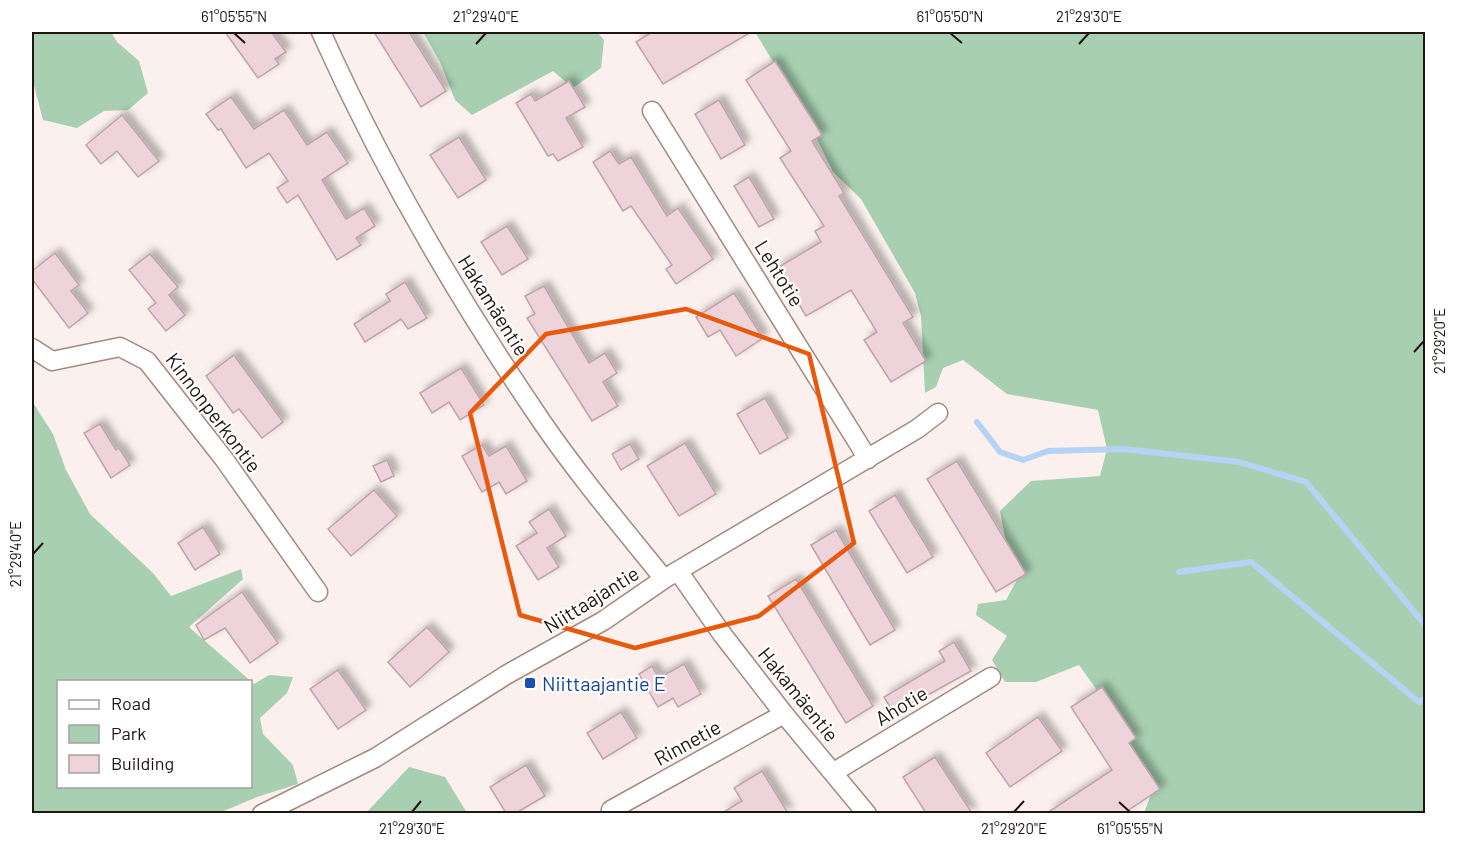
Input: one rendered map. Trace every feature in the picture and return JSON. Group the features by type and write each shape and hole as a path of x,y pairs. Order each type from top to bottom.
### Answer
{"street":[{"name":"Hakamäentie","path":"321,32 388,166 461,298 543,423 722,634 784,714 867,813"},
{"name":"Lehtotie","path":"652,111 868,459"},
{"name":"Kinnonperkontie","path":"32,348 52,361 120,347 147,361 224,459 318,592"},
{"name":"Niittaajantie","path":"262,813 375,758 506,675 603,621 671,575 868,459 938,413"},
{"name":"Ahotie","path":"834,772 992,676"},
{"name":"Rinnetie","path":"611,810 784,714"}],"highlighted area":[{"path":"686,309 809,354 854,543 759,616 635,648 520,615 470,413 546,334"}],"green space":[{"path":"32,32 111,32 117,42 139,61 148,93 128,110 104,111 77,128 43,120 32,78"},
{"path":"423,32 597,32 604,40 601,68 573,88 553,71 472,115 455,100 440,62"},
{"path":"755,32 1425,32 1425,813 1144,813 1155,784 1131,757 1119,721 1079,665 1036,682 1005,682 992,660 1007,636 976,615 978,604 1006,600 1018,578 1007,549 1000,511 1031,481 1100,476 1107,449 1098,410 1007,394 963,360 943,368 936,387 925,393 921,316 915,293 861,199 833,172 806,116"},
{"path":"32,401 53,434 66,470 90,514 153,573 171,596 241,569 243,579 189,627 249,680 57,680 57,788 252,788 252,682 254,684 269,675 293,677 287,693 260,718 263,734 293,765 298,784 257,797 219,813 32,813"},
{"path":"409,767 445,777 467,813 366,813"}],"building":[{"path":"225,32 271,32 286,52 275,59 279,64 258,78"},
{"path":"374,32 409,32 446,91 421,107"},
{"path":"652,32 751,32 663,84 636,42"},
{"path":"775,61 822,135 812,141 844,193 839,196 913,317 903,323 926,361 891,382 864,340 877,332 851,290 806,316 777,268 821,242 815,231 824,226 780,158 791,151 746,80"},
{"path":"569,81 585,107 566,118 583,147 558,161 553,154 548,156 516,103 531,94 535,101"},
{"path":"231,97 254,129 284,110 307,145 327,132 348,163 322,180 346,219 364,208 375,226 356,238 361,245 337,260 298,195 287,203 277,188 288,181 269,153 246,168 221,129 218,130 206,114"},
{"path":"719,100 745,145 721,159 695,114"},
{"path":"122,115 159,161 138,177 117,151 101,164 86,145"},
{"path":"459,137 486,180 458,198 430,155"},
{"path":"610,151 619,164 631,157 667,216 678,208 713,259 676,284 666,269 672,265 631,206 623,211 593,162"},
{"path":"749,177 774,219 759,227 734,186"},
{"path":"507,226 528,259 502,275 481,242"},
{"path":"55,253 79,285 71,291 88,313 69,328 32,279 32,271"},
{"path":"150,254 178,287 169,295 185,315 166,331 148,309 156,303 129,270"},
{"path":"405,282 427,318 408,329 401,319 365,342 354,324 390,301 386,294"},
{"path":"544,286 589,363 605,353 617,373 603,382 618,406 592,421 527,318 535,314 525,296"},
{"path":"734,293 763,338 736,356 720,330 708,337 696,317"},
{"path":"234,355 283,422 262,438 239,409 233,413 206,376"},
{"path":"461,368 484,405 460,420 449,402 432,413 420,393"},
{"path":"765,398 788,438 760,454 737,414"},
{"path":"100,424 116,450 119,448 130,465 111,478 84,433"},
{"path":"685,443 716,494 679,516 647,466"},
{"path":"630,444 639,459 621,470 612,454"},
{"path":"482,445 489,456 506,446 527,481 506,494 499,482 482,492 462,456"},
{"path":"387,460 394,476 381,482 373,466"},
{"path":"957,461 1026,574 996,592 927,479"},
{"path":"374,490 397,516 351,556 328,529"},
{"path":"895,495 933,557 907,573 869,511"},
{"path":"549,509 566,536 547,548 559,567 538,580 516,546 537,533 529,522"},
{"path":"203,527 220,554 195,570 178,543"},
{"path":"836,530 895,630 870,645 811,545"},
{"path":"796,579 873,706 846,723 768,596"},
{"path":"242,592 278,643 250,663 225,628 204,640 196,625"},
{"path":"427,627 449,652 410,687 388,662"},
{"path":"954,642 971,671 894,714 884,697 945,661 939,651"},
{"path":"684,664 701,694 678,707 673,698 658,707 639,674 652,666 659,678"},
{"path":"338,670 366,710 338,729 310,689"},
{"path":"1102,687 1136,738 1129,743 1160,789 1124,813 1047,813 1112,770 1071,707"},
{"path":"621,712 637,738 603,759 587,733"},
{"path":"1038,717 1062,751 1010,787 986,753"},
{"path":"935,757 972,813 926,813 903,777"},
{"path":"526,765 545,796 516,813 506,813 490,787"},
{"path":"762,771 788,813 722,813 742,801 734,788"}],"waterway":[{"path":"977,422 1000,452 1023,460 1048,451 1124,449 1239,462 1306,482 1426,626"},
{"path":"1179,572 1251,562 1419,702 1426,698"}],"place":[{"name":"Niittaajantie E","path":"530,683"}]}
